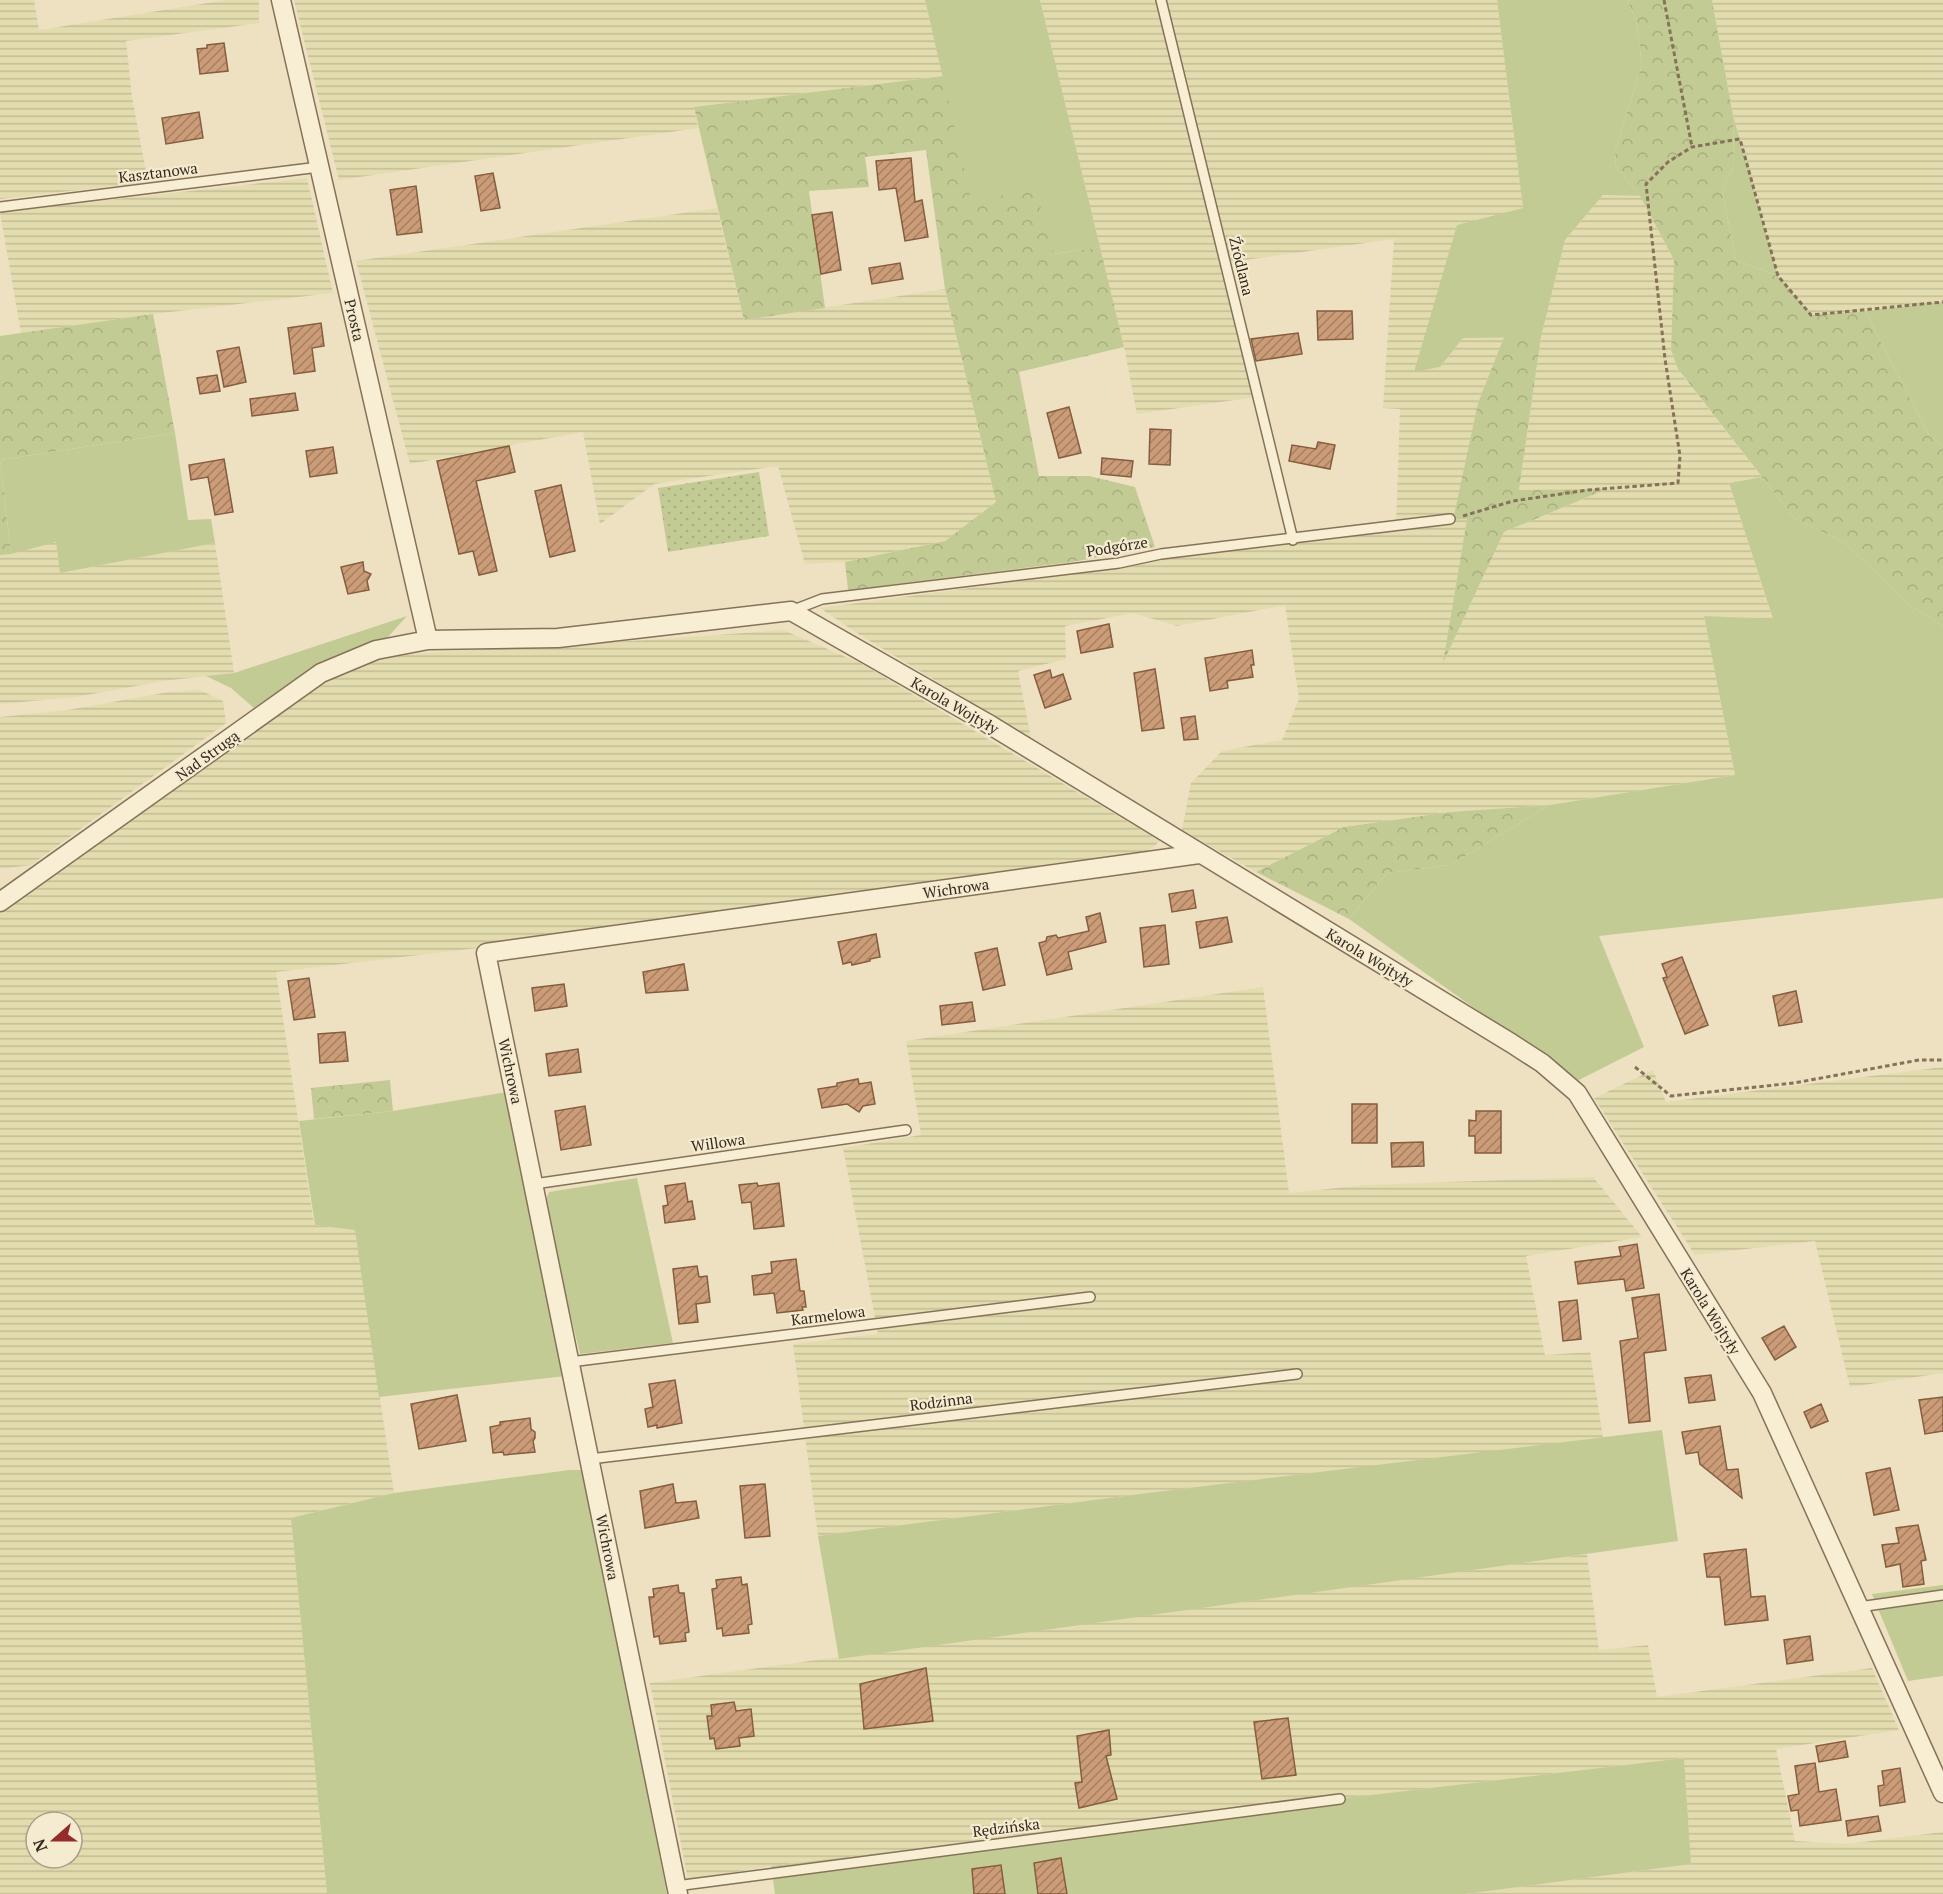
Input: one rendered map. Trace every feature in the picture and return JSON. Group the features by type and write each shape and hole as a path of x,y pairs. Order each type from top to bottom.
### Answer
{"street":[{"name":"Prosta","path":"281,0 428,640"},
{"path":"428,640 558,638 791,611"},
{"name":"Karola Wojtyły","path":"791,611 987,723 1511,1043 1542,1063 1577,1093 1762,1393 1943,1793"},
{"name":"Nad Strugą","path":"0,902 321,673 376,650 428,640"},
{"name":"Wichrowa","path":"677,1890 486,953 1199,854"}],"lane":[{"name":"Źródlana","path":"1161,0 1293,540"},
{"name":"Kasztanowa","path":"0,207 319,167"},
{"name":"Podgórze","path":"791,611 822,599 1119,563 1161,554 1293,540 1450,519"},
{"name":"Willowa","path":"534,1184 906,1130"},
{"name":"Karmelowa","path":"570,1362 1090,1297"},
{"name":"Rodzinna","path":"590,1459 1297,1374"},
{"path":"1859,1607 1943,1596"},
{"name":"Rędzińska","path":"677,1890 1340,1799"}],"path":[{"path":"1664,0 1692,147"},
{"path":"1450,519 1513,501 1588,490 1678,483 1680,456 1665,359 1646,184 1668,162 1692,147 1740,139 1778,276 1811,315 1943,302"},
{"path":"1635,1067 1671,1096 1794,1083 1918,1060 1943,1060"}],"shaded area":[{"path":"0,0 34,0 39,30 226,0 259,0 259,23 126,41 132,97 148,182 0,199"},
{"path":"294,0 925,0 943,76 694,107 698,128 339,180"},
{"path":"1040,0 1497,0 1523,208 1414,371 1440,367 1463,338 1504,337 1478,403 1454,520 1467,519 1444,660 1504,532 1605,490 1519,490 1541,337 1565,240 1603,195 1640,196 1674,260 1671,351 1682,375 1762,477 1729,483 1773,620 1704,616 1735,775 1550,805 1450,812 1344,827 1256,872 1182,830 1191,783 1222,751 1282,740 1299,699 1285,605 1177,626 1133,613 1065,626 1066,659 1018,671 1031,738 860,635 820,608 1134,566 1192,551 1396,527 1400,409 1383,408 1394,239 1224,263 1256,397 1137,414 1124,347"},
{"path":"1712,0 1943,0 1943,303 1811,315 1778,276 1733,115"},
{"path":"307,178 333,293 153,314 21,333 0,212"},
{"path":"717,208 744,320 945,289 996,502 945,541 845,562 805,564 778,466 654,484 600,524 583,432 410,464 356,261"},
{"path":"56,542 60,573 215,543 234,673 163,681 76,697 0,704 0,555"},
{"path":"783,630 860,663 1160,841 1146,853 478,948 276,972 314,1225 355,1229 394,1493 291,1518 327,1894 0,1894 0,912 326,681 376,659 421,653"},
{"path":"200,690 223,701 226,723 31,865 0,869 0,717 67,710 169,692"},
{"path":"1263,987 1289,1193 1366,1185 1593,1177 1642,1237 1526,1256 1545,1355 1590,1352 1603,1438 818,1536 793,1344 878,1334 843,1148 921,1135 906,1041"},
{"path":"1943,1067 1943,1373 1850,1387 1815,1241 1695,1255 1594,1098 1653,1070 1666,1102"},
{"path":"1587,1554 1599,1650 1648,1645 1657,1697 1872,1668 1899,1730 1776,1749 1795,1841 1846,1844 1943,1832 1943,1894 1465,1894 1691,1864 1684,1758 771,1866 688,1880 650,1683"}],"green space":[{"path":"925,0 1040,0 1100,247 1054,254 972,204"},
{"path":"1497,0 1627,0 1636,19 1642,65 1615,151 1616,167 1640,196 1603,195 1565,240 1541,337 1463,338 1440,367 1414,372 1457,225 1523,208"},
{"path":"1627,0 1712,0 1733,115 1734,166 1722,190 1736,260 1778,276 1811,315 1865,311 1929,435 1943,447 1943,626 1908,604 1845,543 1794,518 1678,369 1671,350 1674,260 1640,196 1616,167 1615,151 1642,65 1636,19"},
{"path":"943,76 972,203 1035,187 1054,254 1100,247 1124,347 1019,372 1039,476 1089,476 1135,487 1155,547 1072,562 848,590 845,562 945,541 996,502 945,289 926,150 865,157 869,187 809,191 825,308 744,320 694,107"},
{"path":"1733,115 1778,276 1736,260 1722,190 1734,166"},
{"path":"1943,302 1943,447 1929,435 1865,311"},
{"path":"153,314 175,433 0,460 0,336"},
{"path":"1504,337 1541,337 1519,490 1607,489 1504,532 1443,663 1467,519 1453,520 1478,403"},
{"path":"175,433 188,520 211,519 215,543 60,573 56,542 11,554 0,460"},
{"path":"0,460 11,554 0,555"},
{"path":"759,472 769,536 668,552 658,488"},
{"path":"1762,477 1794,518 1845,543 1908,604 1943,626 1943,898 1599,936 1644,1047 1577,1081 1349,919 1387,873 1450,865 1550,805 1735,775 1704,616 1773,619 1729,483"},
{"path":"407,616 387,638 328,662 254,708 231,688 206,676 234,673"},
{"path":"1550,805 1450,865 1387,873 1349,919 1256,872 1344,827 1450,812"},
{"path":"390,1080 393,1111 314,1119 311,1088"},
{"path":"507,1092 565,1376 379,1397 355,1230 315,1225 299,1121 393,1111"},
{"path":"637,1178 673,1343 580,1354 544,1205 549,1192"},
{"path":"1662,1430 1678,1541 839,1659 818,1536"},
{"path":"584,1470 667,1894 327,1894 291,1518 394,1493"},
{"path":"1943,1585 1943,1676 1908,1681 1872,1594"},
{"path":"1684,1758 1691,1864 1465,1894 775,1894 771,1866"}],"building":[{"path":"224,43 228,71 200,74 197,49"},
{"path":"199,112 203,138 166,144 162,118"},
{"path":"911,158 915,202 922,200 928,237 905,241 896,188 879,190 876,161"},
{"path":"493,173 500,208 481,211 475,176"},
{"path":"416,186 422,232 397,235 390,190"},
{"path":"832,212 841,270 821,274 812,215"},
{"path":"900,263 903,279 872,284 869,268"},
{"path":"1317,311 1352,311 1353,339 1318,340"},
{"path":"321,323 324,346 312,348 315,371 294,374 288,328"},
{"path":"1298,333 1302,354 1256,361 1251,339"},
{"path":"239,347 246,382 224,387 217,351"},
{"path":"217,375 220,391 200,394 197,378"},
{"path":"295,393 298,410 252,416 250,399"},
{"path":"1069,407 1081,453 1059,458 1047,413"},
{"path":"1150,429 1171,430 1170,465 1149,464"},
{"path":"1318,442 1335,445 1330,469 1289,461 1292,445 1316,449"},
{"path":"509,446 515,472 476,481 497,571 479,575 473,551 459,554 437,461"},
{"path":"333,447 337,473 310,477 306,451"},
{"path":"1102,458 1133,461 1131,477 1101,474"},
{"path":"224,459 233,512 215,515 208,477 191,480 189,465"},
{"path":"561,485 575,551 550,557 535,491"},
{"path":"363,562 364,571 371,574 367,581 369,590 348,594 341,567"},
{"path":"1109,624 1113,647 1081,653 1077,631"},
{"path":"1252,650 1253,677 1227,681 1228,688 1210,691 1205,658"},
{"path":"1155,669 1164,728 1142,731 1134,673"},
{"path":"1050,670 1052,678 1063,674 1071,699 1045,708 1034,675"},
{"path":"1195,716 1198,739 1184,740 1181,718"},
{"path":"1193,890 1196,908 1172,912 1169,894"},
{"path":"1100,913 1106,942 1068,952 1072,969 1047,975 1039,943 1046,941 1047,937 1056,935 1058,938 1089,931 1086,917"},
{"path":"1227,917 1232,942 1200,948 1196,922"},
{"path":"1165,925 1169,964 1144,967 1140,928"},
{"path":"876,934 880,957 852,965 851,962 843,964 838,942"},
{"path":"997,948 1005,985 983,990 975,953"},
{"path":"1682,957 1708,1025 1685,1034 1663,978 1667,977 1662,964"},
{"path":"684,964 688,990 646,993 643,972"},
{"path":"309,978 315,1017 294,1020 288,981"},
{"path":"564,984 567,1006 535,1011 532,988"},
{"path":"1796,991 1802,1022 1779,1026 1773,996"},
{"path":"972,1002 975,1021 942,1025 940,1006"},
{"path":"345,1032 348,1061 320,1063 318,1034"},
{"path":"578,1049 581,1072 549,1076 546,1054"},
{"path":"858,1079 859,1084 871,1082 875,1104 863,1106 859,1112 847,1104 822,1108 818,1089"},
{"path":"1352,1104 1377,1104 1377,1143 1352,1143"},
{"path":"585,1106 591,1145 561,1150 555,1111"},
{"path":"1476,1111 1501,1111 1501,1153 1475,1153 1475,1136 1469,1136 1469,1120 1476,1121"},
{"path":"1423,1142 1424,1166 1392,1167 1391,1143"},
{"path":"685,1183 688,1202 692,1201 695,1219 665,1223 663,1206 668,1205 665,1186"},
{"path":"757,1183 758,1186 779,1183 784,1226 754,1229 751,1202 742,1203 739,1185"},
{"path":"1637,1244 1644,1288 1626,1291 1624,1279 1578,1284 1575,1262 1621,1256 1619,1247"},
{"path":"796,1259 800,1291 804,1291 806,1307 802,1307 803,1310 777,1313 774,1293 754,1295 752,1276 772,1273 771,1262"},
{"path":"697,1266 699,1277 707,1276 710,1302 696,1304 698,1322 679,1324 673,1269"},
{"path":"1659,1294 1666,1350 1644,1353 1650,1421 1629,1423 1620,1341 1638,1338 1632,1298"},
{"path":"1577,1300 1581,1339 1563,1341 1559,1302"},
{"path":"1784,1326 1796,1347 1775,1360 1762,1338"},
{"path":"1711,1375 1715,1400 1689,1403 1685,1378"},
{"path":"675,1380 682,1423 657,1428 657,1425 648,1427 645,1409 653,1407 649,1384"},
{"path":"457,1395 466,1441 419,1449 411,1404"},
{"path":"1943,1397 1943,1431 1925,1434 1919,1400"},
{"path":"1821,1404 1828,1421 1811,1428 1804,1412"},
{"path":"530,1418 531,1429 535,1432 533,1441 535,1452 504,1455 503,1452 493,1453 490,1427 500,1425 500,1422"},
{"path":"1720,1426 1727,1470 1738,1469 1742,1498 1700,1464 1698,1452 1686,1454 1682,1432"},
{"path":"1890,1468 1899,1510 1874,1515 1866,1473"},
{"path":"673,1484 676,1503 696,1501 699,1518 645,1528 640,1491"},
{"path":"765,1484 770,1536 745,1538 740,1486"},
{"path":"1918,1525 1926,1560 1921,1561 1924,1584 1903,1587 1900,1564 1886,1567 1882,1545 1899,1543 1896,1528"},
{"path":"1746,1549 1751,1597 1765,1596 1768,1620 1725,1625 1720,1577 1707,1577 1704,1554"},
{"path":"741,1577 742,1585 747,1584 752,1624 748,1625 749,1633 723,1636 722,1628 717,1629 712,1589 717,1588 716,1580"},
{"path":"678,1585 679,1593 684,1593 689,1632 685,1633 686,1641 660,1644 659,1636 654,1637 649,1597 654,1597 653,1589"},
{"path":"1810,1636 1813,1660 1787,1664 1784,1640"},
{"path":"926,1668 933,1721 864,1729 860,1684"},
{"path":"734,1702 736,1711 751,1709 754,1736 739,1738 740,1746 716,1749 714,1738 710,1739 707,1716 712,1716 711,1705"},
{"path":"1288,1718 1296,1775 1262,1779 1254,1722"},
{"path":"1109,1730 1111,1755 1106,1756 1117,1799 1079,1808 1075,1783 1082,1782 1077,1736"},
{"path":"1845,1741 1848,1757 1819,1762 1816,1746"},
{"path":"1815,1763 1819,1792 1836,1789 1841,1820 1800,1826 1798,1810 1791,1811 1788,1796 1799,1794 1795,1766"},
{"path":"1900,1768 1905,1802 1880,1806 1878,1786 1884,1785 1882,1771"},
{"path":"1878,1816 1881,1831 1848,1836 1846,1821"},
{"path":"1061,1858 1067,1894 1038,1894 1034,1863"},
{"path":"1001,1865 1005,1894 974,1894 972,1869"}]}
